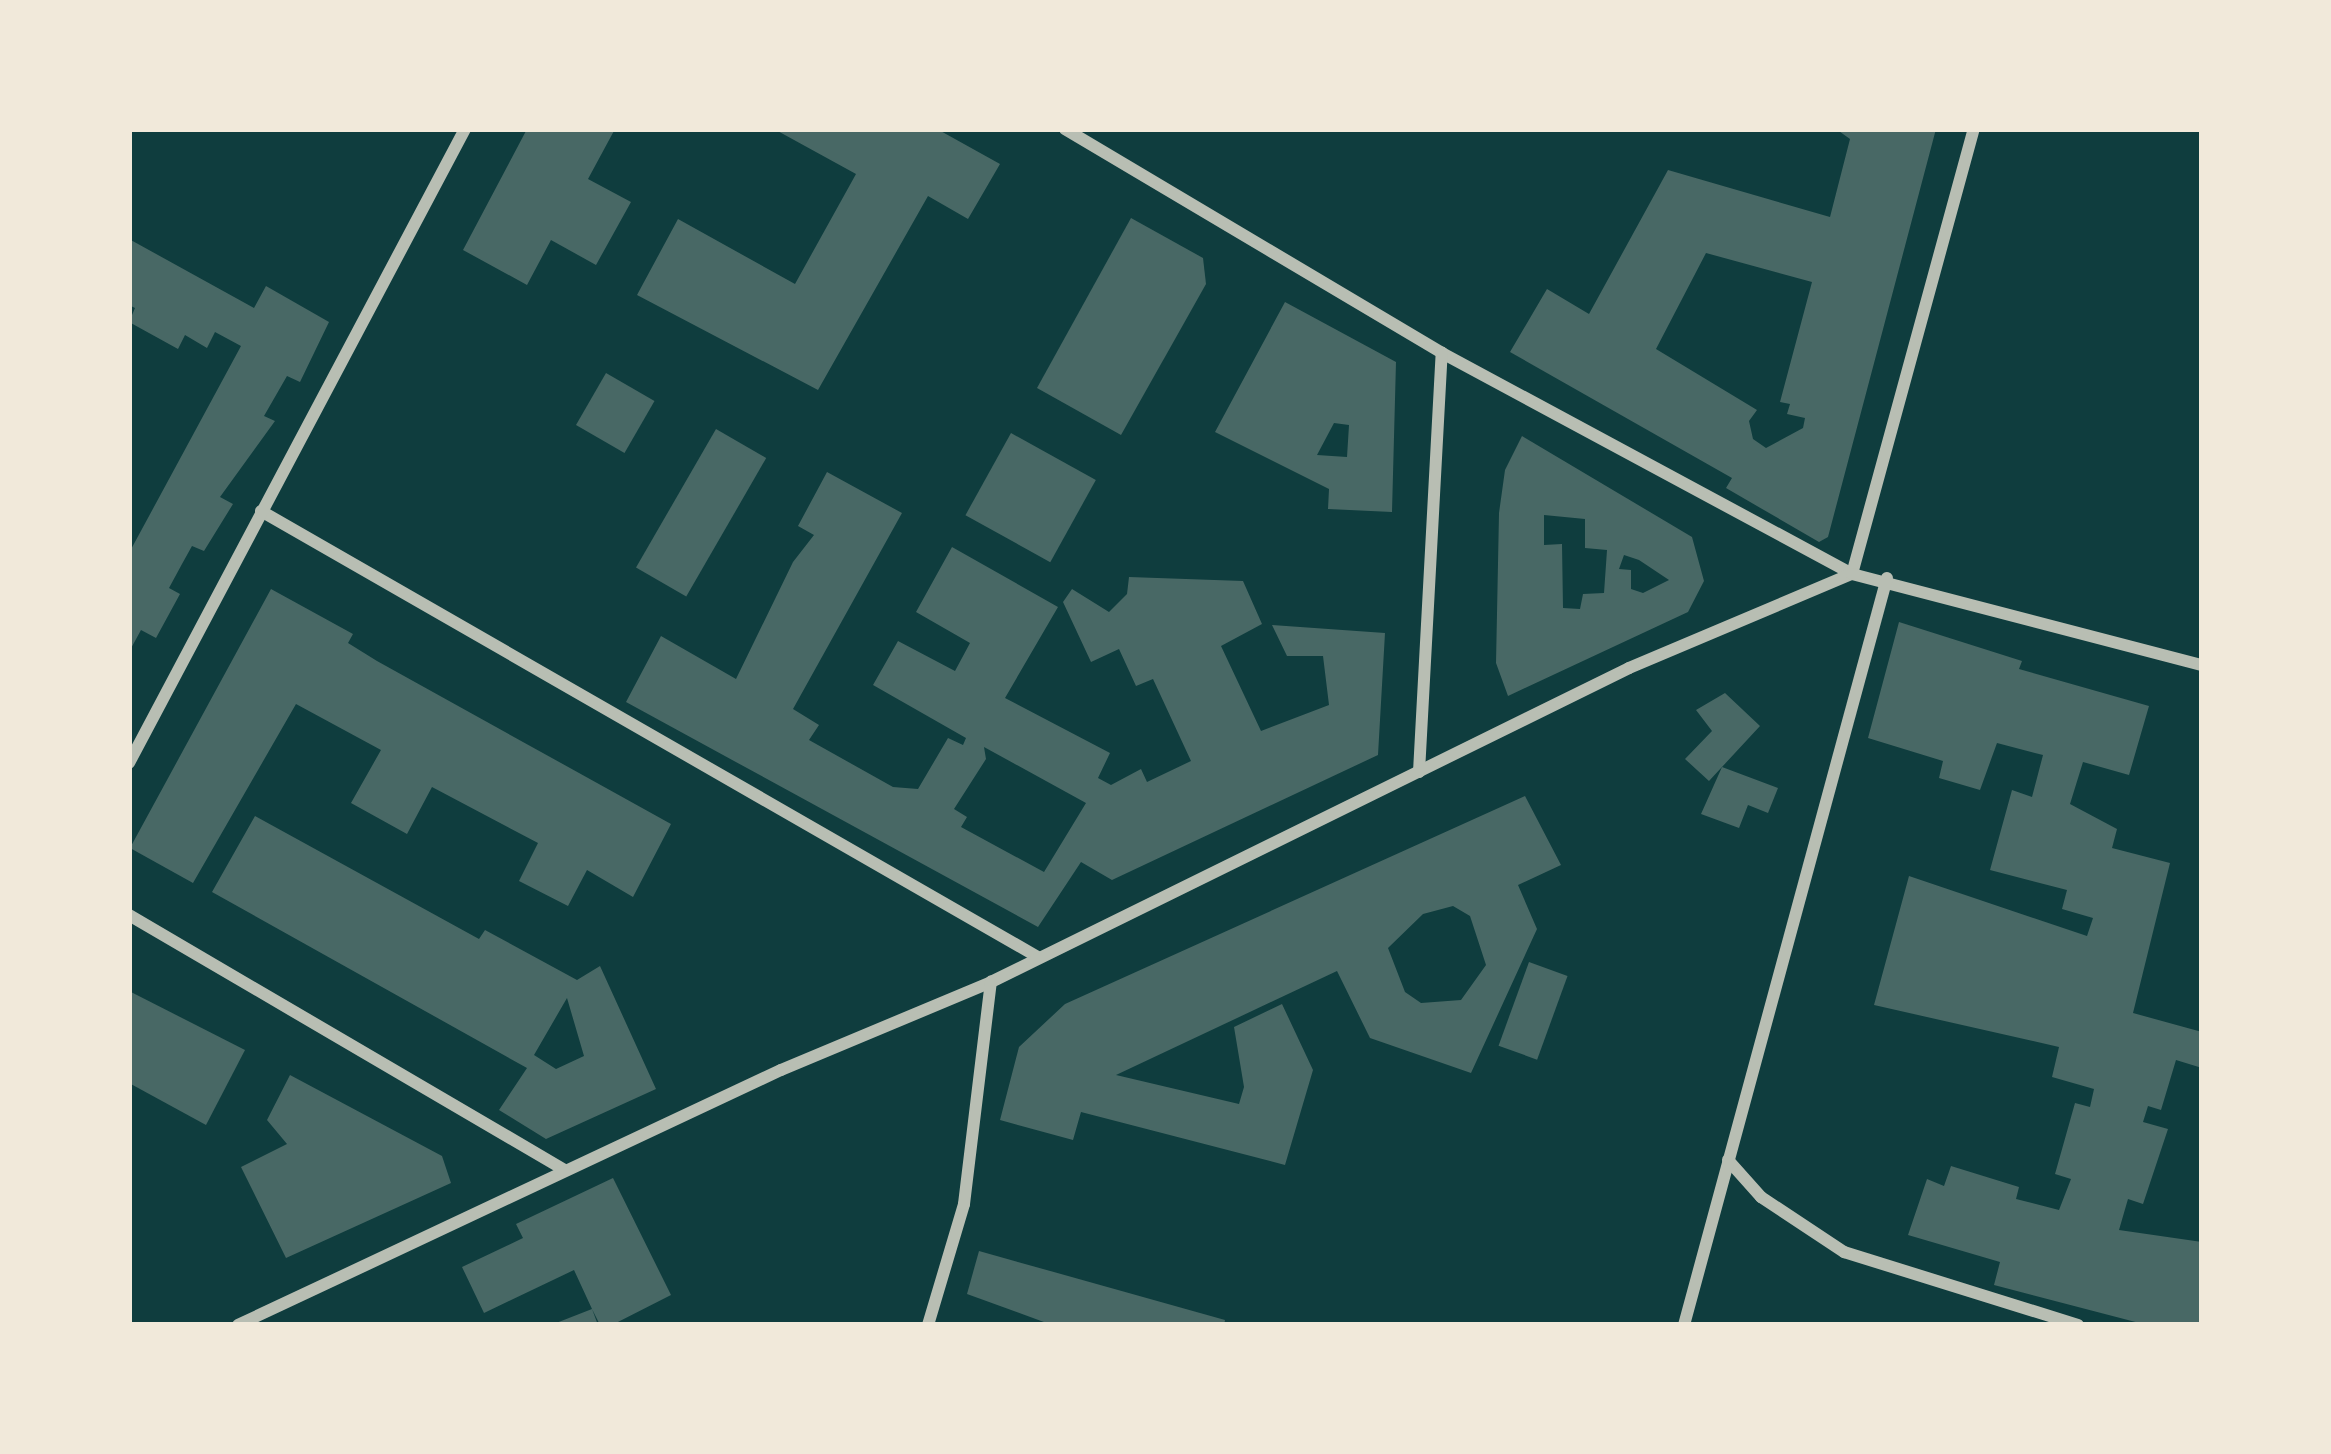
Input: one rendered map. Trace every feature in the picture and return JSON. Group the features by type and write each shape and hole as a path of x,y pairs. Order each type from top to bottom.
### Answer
{"street":[{"path":"129,763 465,129"},
{"path":"1065,129 1442,353 1852,574 1886,578 2202,665"},
{"path":"1852,574 1974,129"},
{"path":"1419,772 1442,353"},
{"path":"261,511 1038,957"},
{"path":"238,1325 563,1169 991,982 1629,668 1852,574"},
{"path":"1684,1325 1886,578"},
{"path":"129,915 563,1169"},
{"path":"928,1325 964,1204 991,982"},
{"path":"1728,1160 1761,1197 1844,1252 2078,1325"}],"building":[{"path":"527,129 615,129 588,179 631,202 596,265 551,240 527,285 463,250"},
{"path":"774,129 937,129 1000,164 968,219 928,196 818,390 637,295 678,219 795,284 856,174"},
{"path":"1836,129 1936,129 1828,537 1819,542 1726,488 1732,478 1510,352 1547,289 1589,314 1668,170 1830,217 1850,139","holes":["1706,253 1812,282 1780,402 1790,404 1787,414 1805,418 1803,428 1766,448 1753,439 1749,421 1757,410 1656,349"]},
{"path":"1131,218 1203,258 1206,284 1121,435 1037,388"},
{"path":"129,239 254,308 266,286 329,322 300,382 287,376 264,416 275,421 220,497 233,504 204,551 192,546 182,564 169,588 180,594 156,638 141,630 129,652 129,553 241,346 215,332 207,348 185,335 178,349 129,322 135,308 129,305"},
{"path":"1285,302 1396,362 1392,512 1328,509 1329,489 1215,432","holes":["1334,423 1349,425 1347,457 1317,455"]},
{"path":"606,373 654,401 624,453 576,425"},
{"path":"716,429 766,458 686,597 636,568"},
{"path":"1011,433 1096,480 1050,562 965,515"},
{"path":"1522,436 1692,537 1704,581 1688,612 1508,696 1496,663 1499,513 1505,470","holes":["1544,515 1585,519 1585,548 1607,550 1604,593 1583,594 1580,609 1563,608 1562,544 1544,545","1624,555 1639,560 1669,580 1643,593 1631,589 1631,570 1619,569"]},
{"path":"827,472 902,513 793,709 819,725 809,740 893,787 918,789 948,738 963,745 966,738 873,685 898,641 955,671 970,643 916,612 952,547 1058,607 1005,698 1110,753 1098,778 1111,785 1141,769 1147,782 1191,761 1153,679 1136,686 1119,649 1091,662 1063,602 1072,589 1109,612 1127,594 1129,577 1243,581 1262,624 1221,646 1261,731 1329,705 1323,656 1287,656 1272,625 1385,633 1378,755 1112,880 1081,862 1038,927 626,702 661,636 736,679 793,562 814,535 798,526","holes":["984,747 1086,803 1044,872 961,827 967,817 954,809 986,759"]},
{"path":"271,589 353,634 348,643 377,661 671,824 633,897 587,870 568,906 519,881 538,843 432,787 407,834 351,803 381,750 296,704 193,883 130,848"},
{"path":"1899,622 2022,661 2019,669 2149,706 2129,775 2083,762 2070,804 2117,829 2112,848 2170,863 2133,1013 2202,1032 2202,1068 2176,1060 2161,1110 2148,1106 2143,1122 2168,1129 2143,1204 2128,1199 2119,1230 2202,1242 2202,1325 2147,1325 1994,1285 2000,1262 1908,1235 1927,1179 1944,1186 1951,1166 2019,1187 2016,1199 2059,1210 2071,1179 2055,1174 2075,1103 2090,1107 2094,1089 2052,1077 2059,1047 1874,1005 1909,876 2087,936 2093,918 2062,909 2067,890 1990,870 2012,790 2032,797 2043,755 1997,743 1980,790 1939,778 1943,761 1868,738"},
{"path":"1725,693 1760,726 1709,781 1685,759 1712,731 1696,710"},
{"path":"1722,767 1778,788 1768,813 1748,805 1739,828 1701,814"},
{"path":"1525,796 1561,865 1518,885 1537,929 1471,1073 1370,1038 1337,971 1116,1075 1239,1104 1244,1087 1234,1027 1282,1004 1313,1070 1285,1165 1081,1112 1073,1140 1000,1120 1019,1047 1065,1004","holes":["1453,906 1470,916 1486,965 1461,1000 1421,1003 1405,992 1388,948 1423,914"]},
{"path":"255,816 479,939 485,930 577,980 600,966 656,1089 546,1139 499,1110 527,1068 212,892","holes":["567,998 584,1056 556,1069 534,1055"]},
{"path":"1529,962 1568,976 1537,1060 1499,1046"},
{"path":"129,991 245,1050 206,1125 129,1083"},
{"path":"290,1075 442,1156 451,1183 286,1258 241,1167 287,1144 267,1120"},
{"path":"613,1178 671,1295 612,1325 600,1325 574,1270 484,1313 462,1267 523,1238 516,1224"},
{"path":"979,1251 1225,1320 1224,1325 1052,1325 967,1294"},
{"path":"592,1309 598,1325 551,1325"}]}
